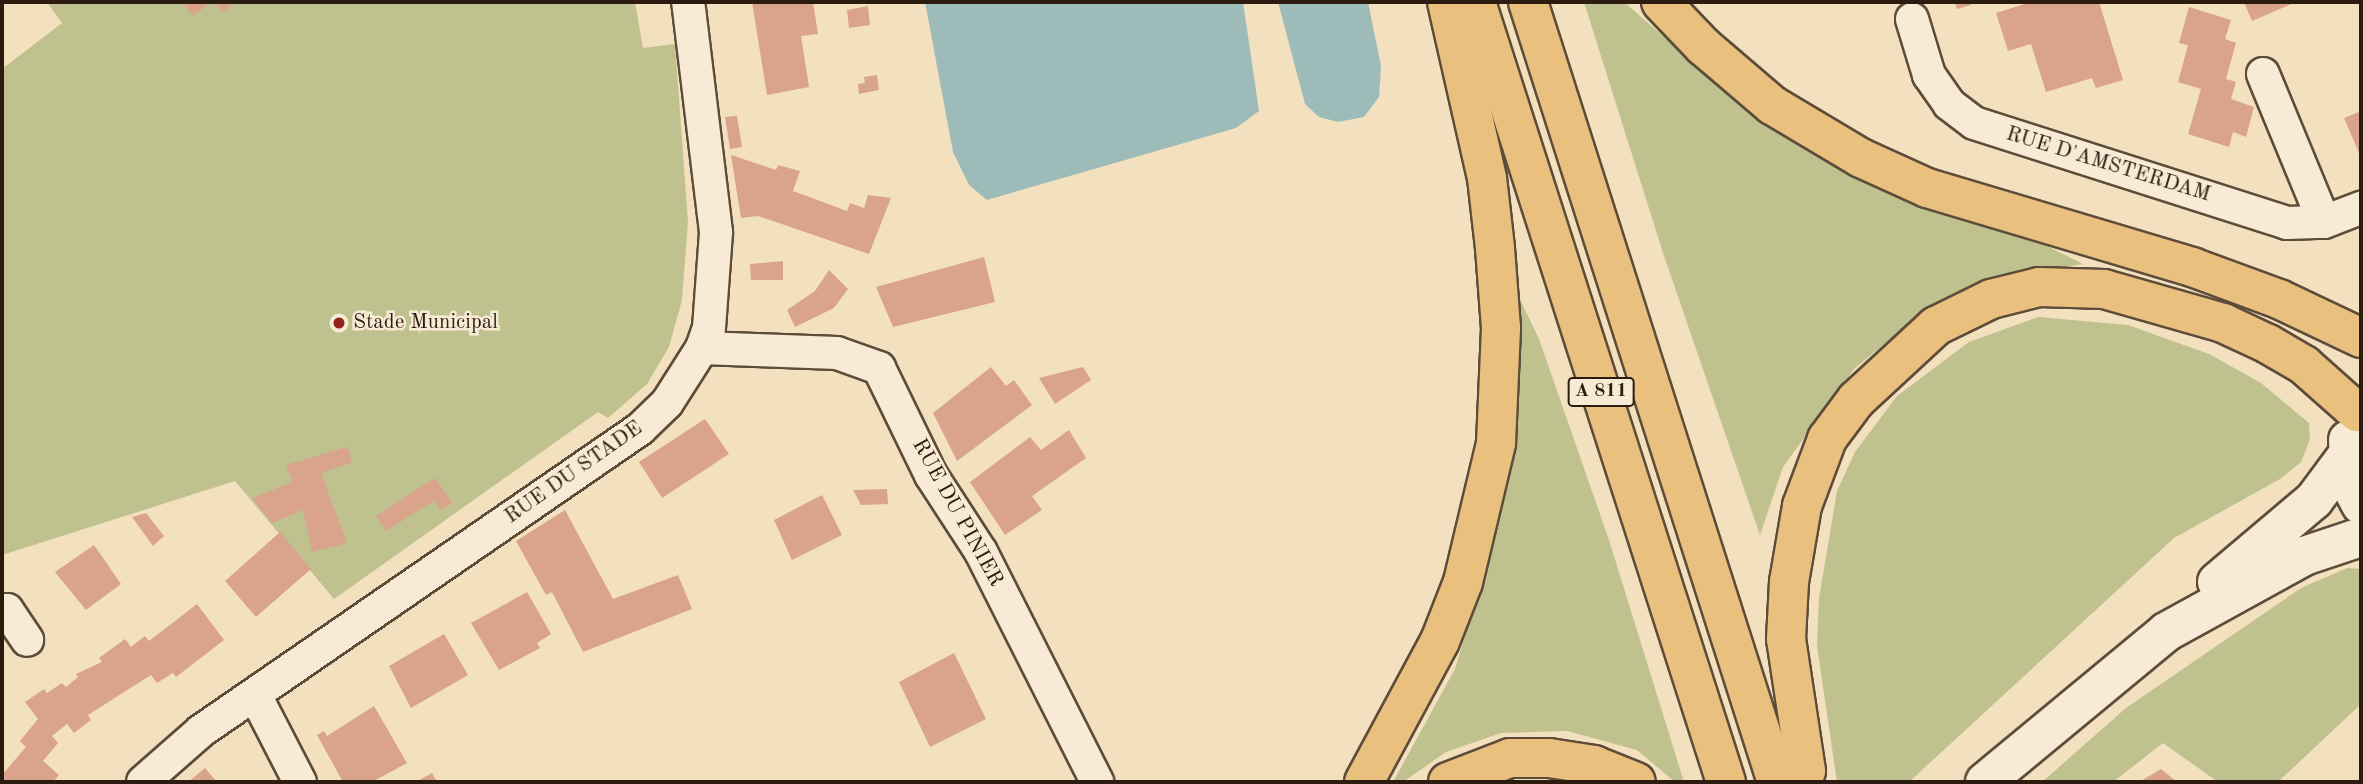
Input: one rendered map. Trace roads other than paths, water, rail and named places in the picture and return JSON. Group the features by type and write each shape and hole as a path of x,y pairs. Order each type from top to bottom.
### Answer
{"highway":[{"path":"1364,782 1395,731 1458,593 1477,536 1496,443 1500,328 1495,248 1484,166 1447,2"},
{"name":"A 811","path":"1476,2 1726,782"},
{"name":"A 811","path":"1528,2 1777,782"},
{"path":"1661,2 1703,46 1772,105 1861,158 1927,188 2192,268 2279,299 2361,338"},
{"path":"1799,782 1806,771 1786,639 1802,506 1827,439 1856,400 1936,326 1991,299 2039,287 2104,289 2223,323 2268,344 2304,365 2359,409"},
{"path":"1448,782 1510,758 1549,758 1594,765 1636,782"}],"street":[{"name":"RUE DU STADE","path":"144,782 201,731 640,429 667,403 702,348 709,328 716,232 688,2"},
{"name":"RUE D'AMSTERDAM","path":"1912,19 1929,75 1949,104 1974,123 2287,223 2324,222 2361,208"},
{"path":"2263,74 2324,222"},
{"name":"RUE DU PINIER","path":"702,348 838,353 879,368 930,475 981,552 1097,782"},
{"path":"1985,782 2165,632 2296,540 2314,500 2346,457 2359,409"},
{"path":"2346,457 2351,485 2361,505"},
{"path":"2296,540 2361,537"},
{"path":"2,610 8,610 27,640"},
{"path":"255,695 300,782"}],"water":[{"path":"925,2 1243,2 1259,111 1236,128 987,200 969,185 953,152"},
{"path":"1278,2 1368,2 1381,66 1379,97 1364,117 1338,122 1319,117 1305,104"}],"place":[{"name":"Stade Municipal","path":"339,323"}]}
